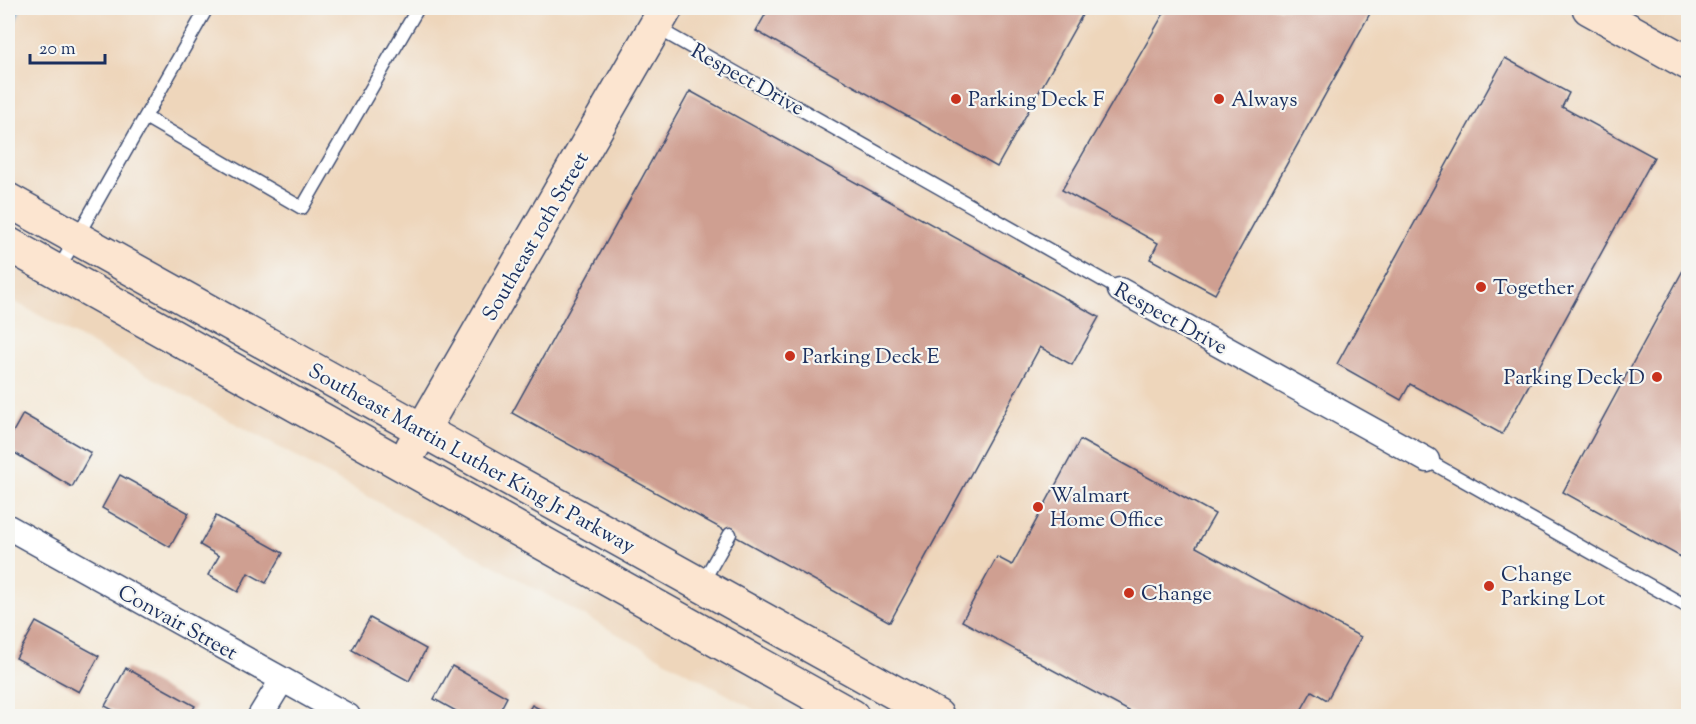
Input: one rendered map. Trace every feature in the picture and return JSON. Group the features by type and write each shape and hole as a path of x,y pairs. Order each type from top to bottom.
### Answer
{"street":[{"path":"1589,8 1689,63"},
{"name":"Southeast 10th Street","path":"403,464 661,17"},
{"name":"Southeast Martin Luther King Jr Parkway","path":"8,200 76,240 423,430 937,717"},
{"name":"Southeast Martin Luther King Jr Parkway","path":"8,244 852,717"},
{"name":"Respect Drive","path":"1120,290 1426,460"},
{"name":"Convair Street","path":"8,527 348,717"},
{"path":"260,717 282,680"}],"lane":[{"path":"57,272 207,8"},
{"path":"145,117 302,208 418,8"},
{"name":"Respect Drive","path":"661,17 1120,290"},
{"name":"Respect Drive","path":"1426,460 1689,607"},
{"path":"701,585 730,534"}],"shaded area":[{"name":"Walmart Home Office","path":"8,8 1688,8 1688,716 766,716 8,298"}],"building":[{"name":"Parking Deck F","path":"769,8 1086,8 997,167 756,31"},
{"name":"Always","path":"1167,8 1373,8 1215,294 1150,259 1158,243 1062,190"},
{"name":"Together","path":"1505,58 1569,93 1562,107 1654,157 1502,434 1410,384 1401,400 1337,364"},
{"name":"Parking Deck E","path":"690,91 1099,317 1072,365 1040,347 890,622 512,413"},
{"name":"Parking Deck D","path":"1688,261 1688,561 1563,492"},
{"path":"23,414 91,453 72,487 8,449 8,441"},
{"name":"Change","path":"1080,440 1215,514 1196,547 1361,637 1327,700 1312,691 1298,716 1138,716 962,621 997,557 1012,565"},
{"path":"120,475 189,513 170,547 102,508"},
{"path":"216,516 283,553 266,583 248,573 238,592 208,575 219,556 200,545"},
{"path":"370,618 426,649 409,681 352,650"},
{"path":"36,622 99,656 79,692 16,658"},
{"path":"452,666 507,697 497,716 465,716 434,699"},
{"path":"126,668 195,706 189,716 124,716 105,706"},
{"path":"532,705 553,716 525,716"}],"waterway":[{"path":"8,31 17,8"}],"place":[{"name":"Parking Deck F","path":"956,99"},
{"name":"Always","path":"1219,99"},
{"name":"Together","path":"1481,287"},
{"name":"Parking Deck E","path":"790,356"},
{"name":"Parking Deck D","path":"1657,377"},
{"name":"Walmart Home Office","path":"1038,507"},
{"name":"Change Parking Lot","path":"1489,586"},
{"name":"Change","path":"1129,593"}]}
